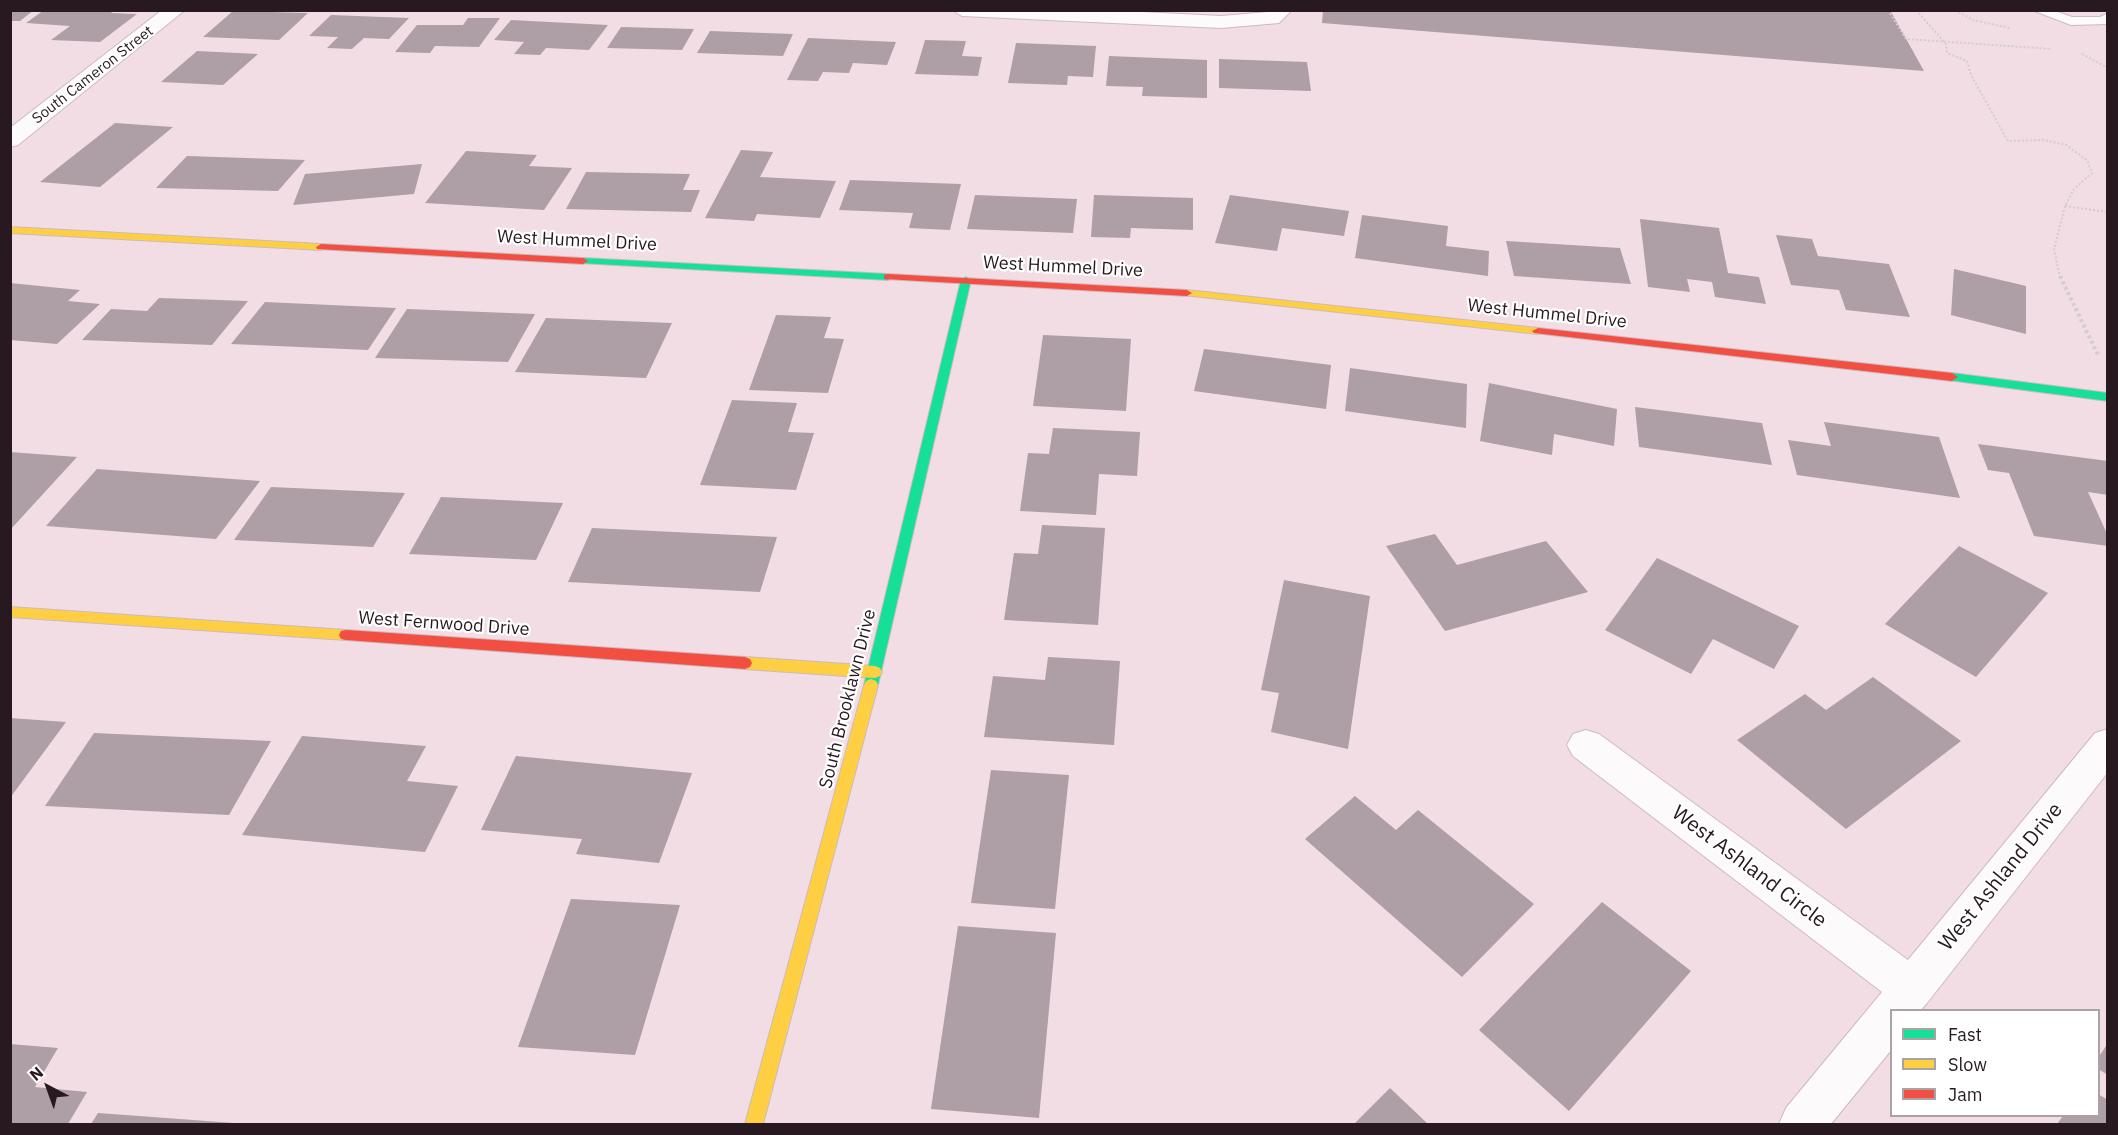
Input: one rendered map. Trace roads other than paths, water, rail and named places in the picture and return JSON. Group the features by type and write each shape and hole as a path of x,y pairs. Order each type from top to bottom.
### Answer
{"street":[{"name":"South Cameron Street","path":"10,140 175,10"},
{"path":"962,10 1221,22 1272,19 1282,10"},
{"name":"West Hummel Drive","path":"10,230 1207,294 2093,393 2108,397"},
{"name":"South Brooklawn Drive","path":"754,1125 875,672 966,280"},
{"name":"West Fernwood Drive","path":"10,612 875,672"},
{"name":"West Ashland Drive","path":"1899,1004 2108,744"},
{"name":"West Ashland Circle","path":"1586,745 1899,1004"},
{"name":"West Ashland Drive","path":"1802,1125 1890,1015"}],"lane":[{"path":"2038,10 2071,21 2103,21 2108,17"}]}
